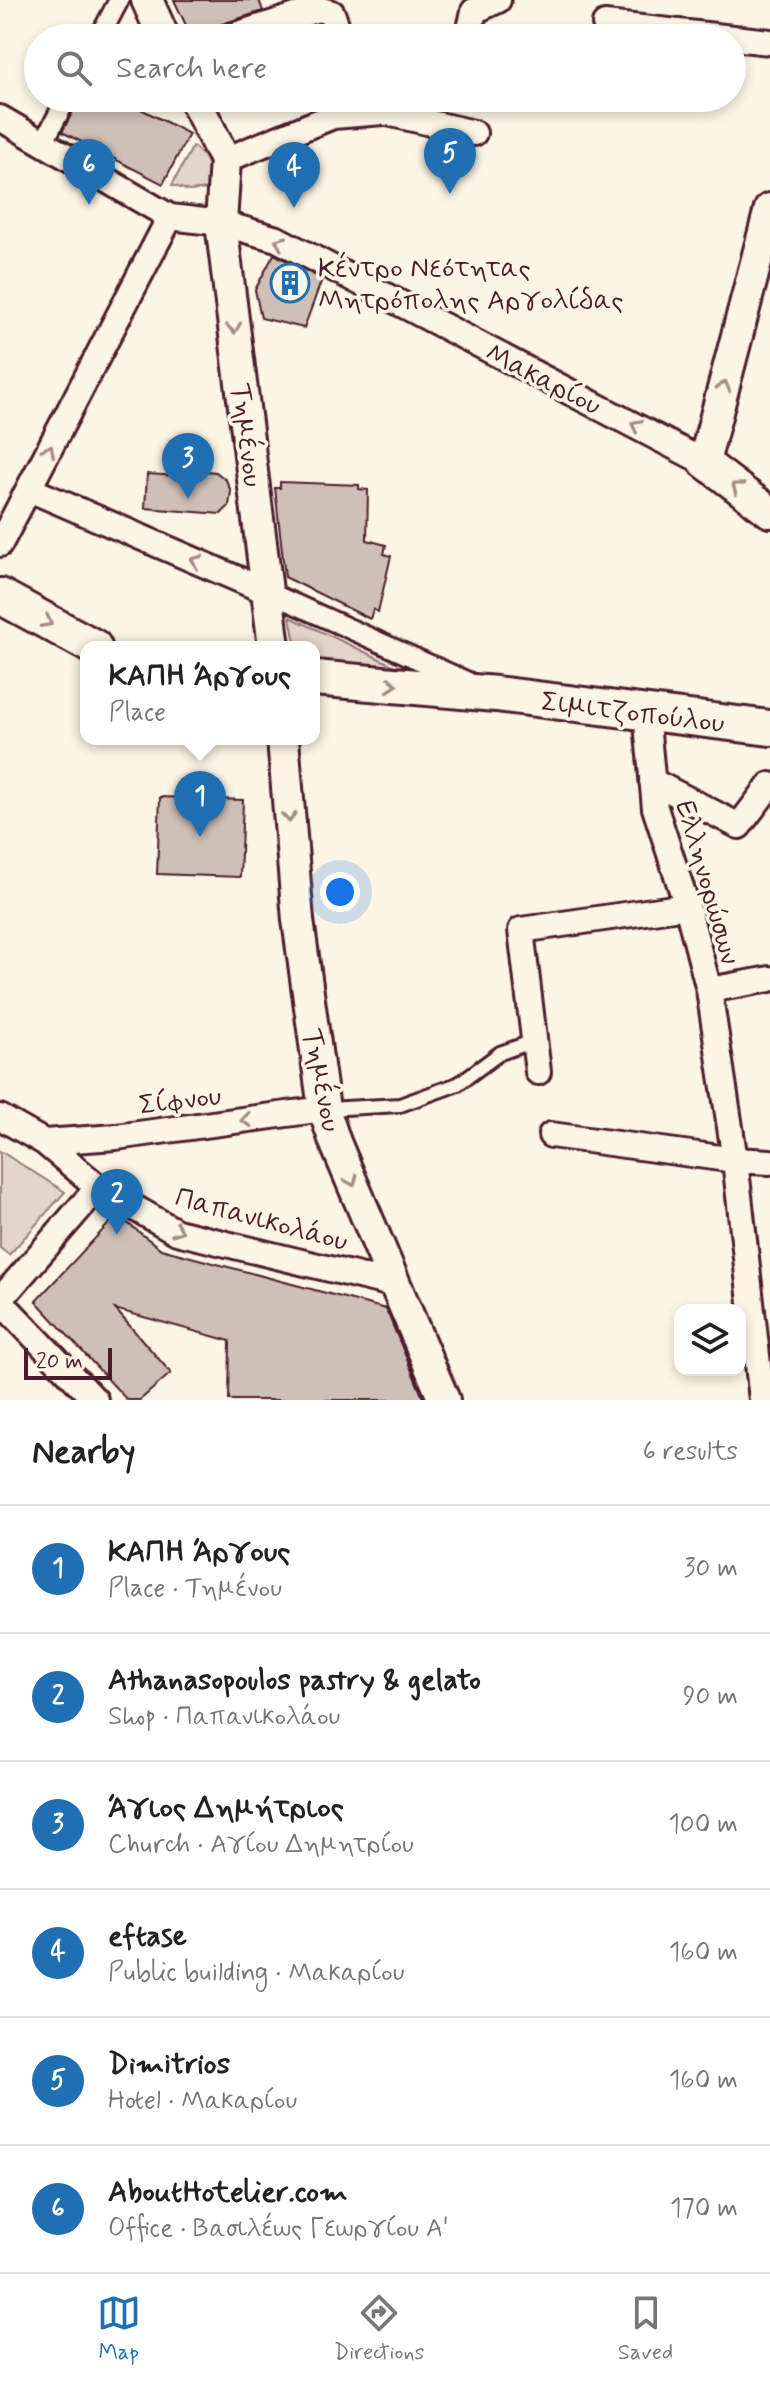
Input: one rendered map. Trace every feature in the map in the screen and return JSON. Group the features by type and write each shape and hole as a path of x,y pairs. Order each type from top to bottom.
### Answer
{"main road":[{"path":"0,596 83,641"},
{"name":"Σιμιτζοπούλου","path":"320,679 496,694 770,728"}],"street":[{"path":"106,24 119,0"},
{"path":"147,0 158,24"},
{"path":"471,24 474,11 498,0"},
{"path":"270,24 318,9 332,13 336,24"},
{"path":"746,39 770,42"},
{"path":"43,143 60,112"},
{"path":"201,112 225,160 333,116 383,112 474,133"},
{"path":"0,118 170,217 0,544"},
{"name":"Τημένου","path":"225,160 221,223 273,641"},
{"path":"704,462 766,240 770,209"},
{"name":"Μακαρίου","path":"170,217 221,223 277,239 704,462 770,512"},
{"path":"29,489 268,592"},
{"name":"Σιμιτζοπούλου","path":"268,592 496,694"},
{"name":"Ελληνορώσων","path":"646,713 655,808 687,906 709,990 735,1160 762,1400"},
{"name":"Τημένου","path":"283,745 298,920 324,1109 335,1142 444,1400"},
{"path":"652,781 739,826 770,785"},
{"path":"538,1072 521,930 687,906"},
{"path":"709,990 770,979"},
{"name":"Σίφνου","path":"44,1142 116,1137 324,1109"},
{"name":"Παπανικολάου","path":"0,1117 44,1142 98,1187 177,1232 396,1285"},
{"path":"551,1135 770,1162"},
{"path":"95,1400 0,1300 98,1187"}],"lane":[{"path":"324,1109 400,1105 458,1084 500,1053 534,1041"}],"shaded area":[{"path":"193,146 208,165 208,189 189,191 172,185"},
{"path":"290,617 410,673 320,669 320,641 295,641"},
{"path":"0,1151 65,1192 9,1255 0,1248"}],"building":[{"path":"174,0 259,0 263,11 221,24 185,24"},
{"path":"73,112 147,112 189,134 163,184 62,132"},
{"name":"Κέντρο Νεότητας Μητρόπολης Αργολίδας","path":"274,254 322,279 304,328 261,318 255,290"},
{"path":"195,470 216,472 226,480 231,491 229,506 221,514 145,508 147,474 195,477"},
{"path":"280,482 359,485 359,489 368,490 367,540 386,545 384,554 391,556 378,612 373,609 370,619 285,577 275,488 280,488"},
{"path":"160,797 243,800 240,877 157,874"},
{"path":"117,1215 161,1249 386,1309 424,1400 229,1400 230,1341 115,1309 171,1373 140,1400 127,1400 36,1301"}],"place":[{"name":"Dimitrios","path":"450,194"},
{"name":"AboutHotelier.com","path":"89,205"},
{"name":"eftase","path":"294,208"},
{"name":"Κέντρο Νεότητας Μητρόπολης Αργολίδας","path":"290,283"},
{"name":"Άγιος Δημήτριος","path":"188,499"},
{"name":"ΚΑΠΗ Άργους","path":"200,837"},
{"name":"Athanasopoulos pastry & gelato","path":"117,1235"}]}
